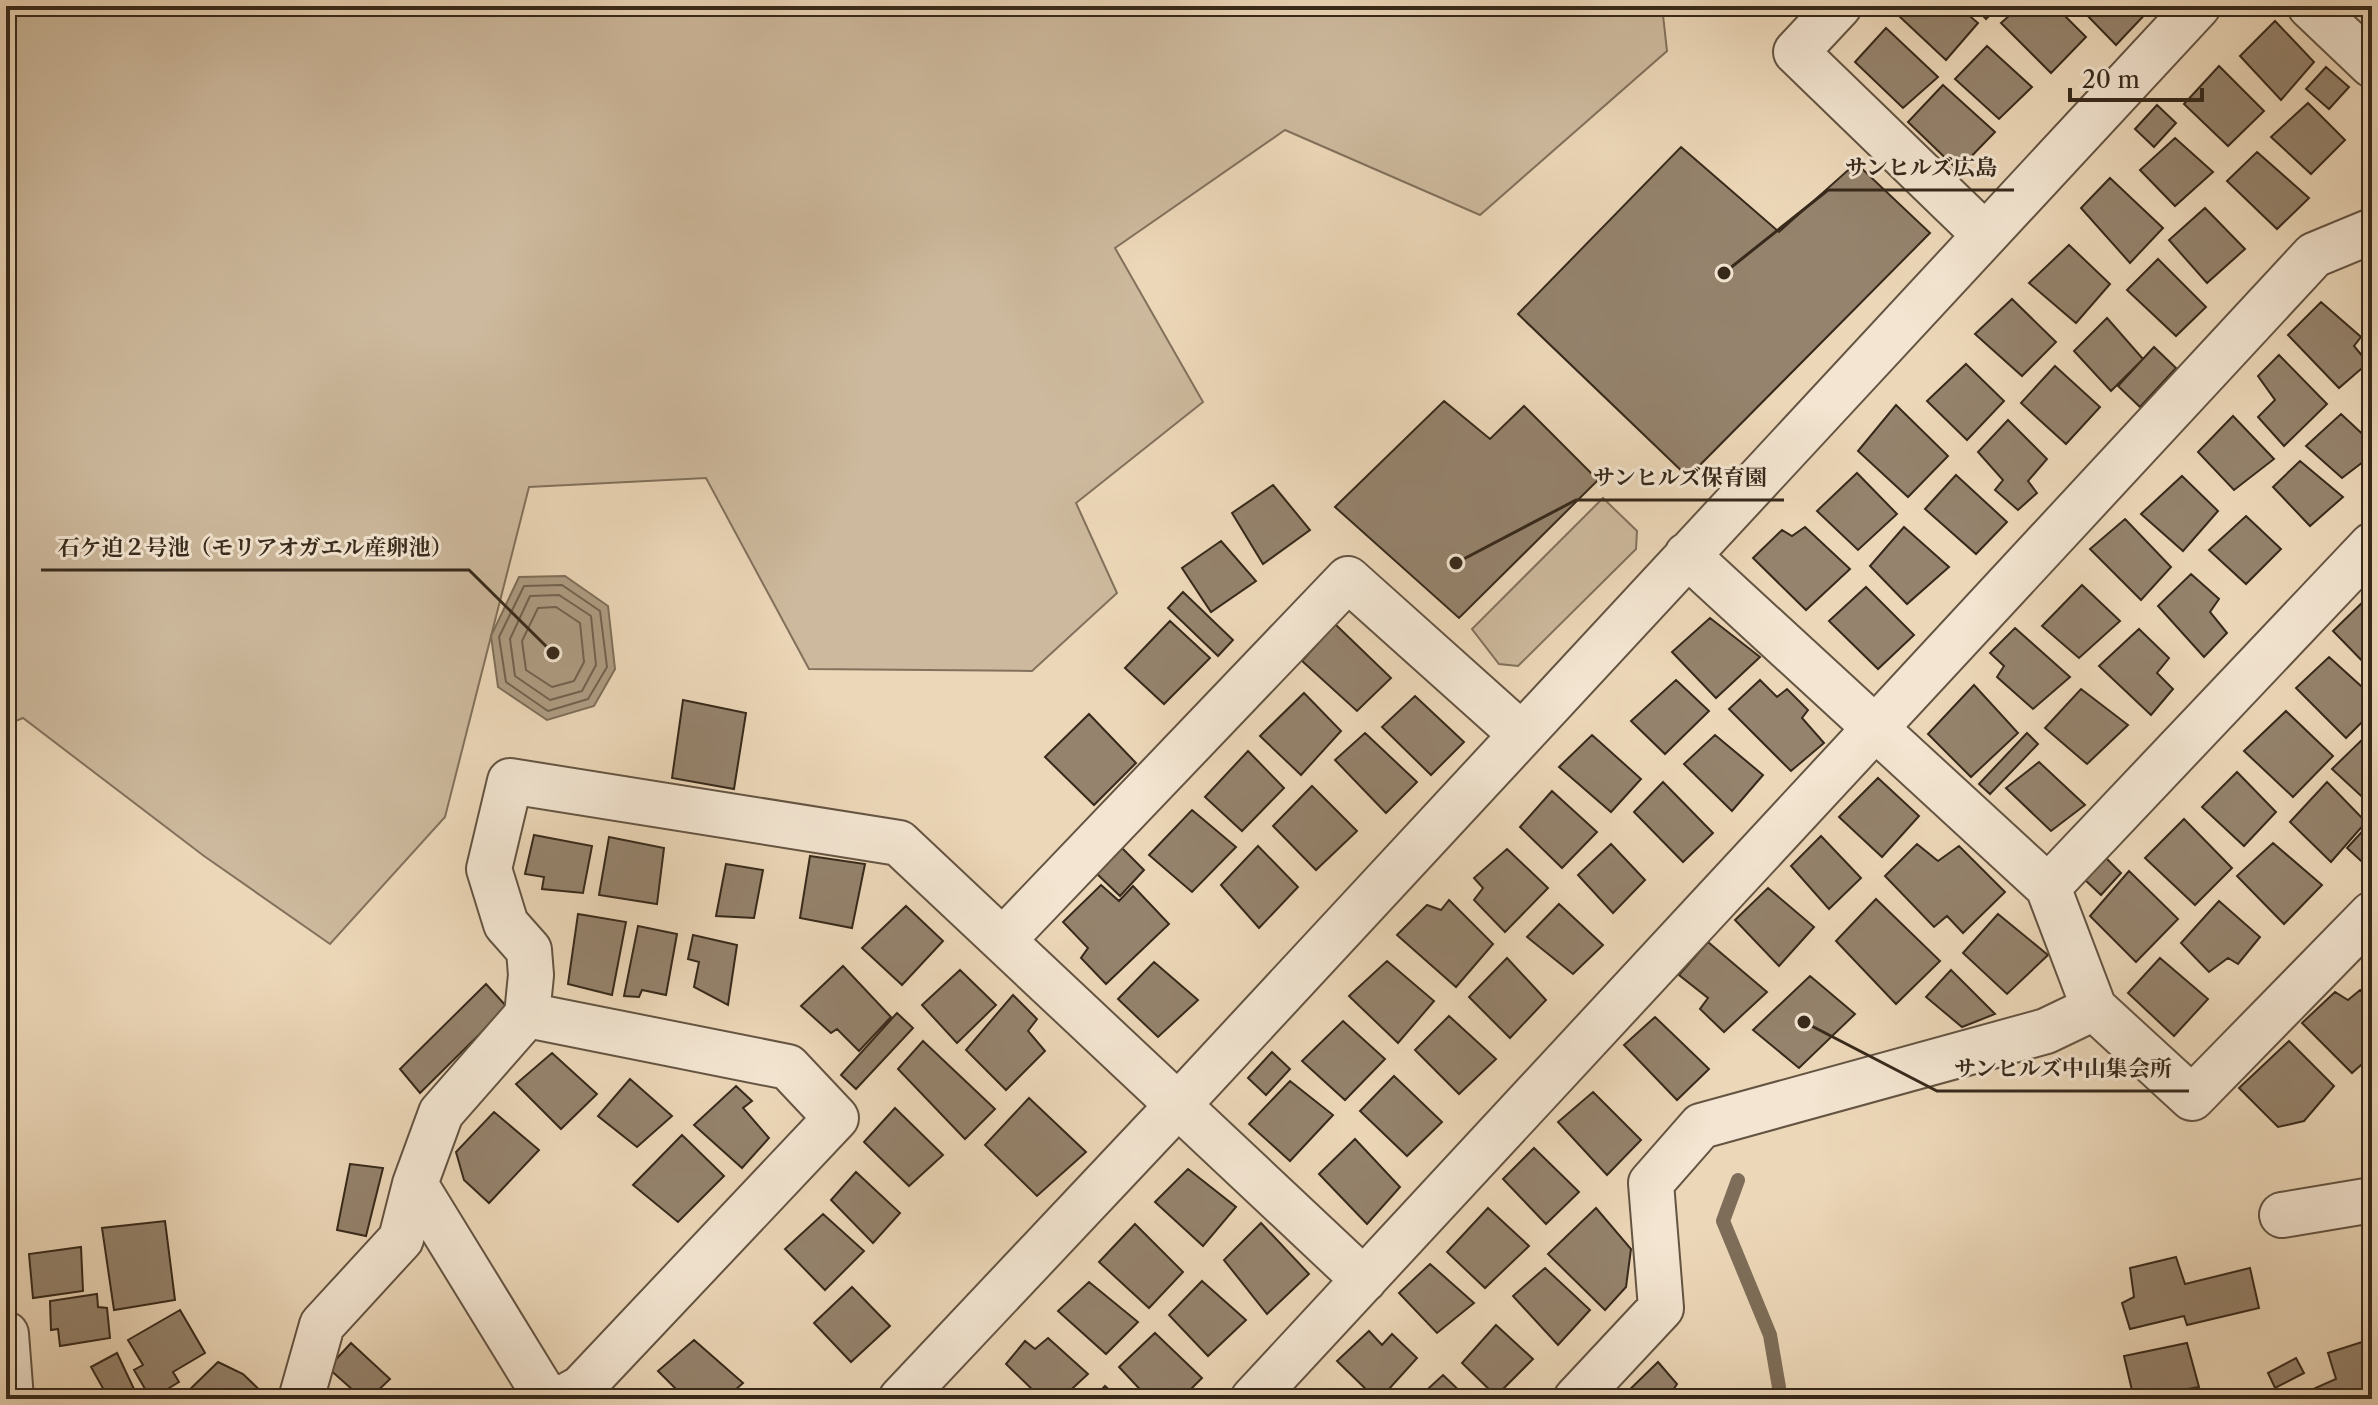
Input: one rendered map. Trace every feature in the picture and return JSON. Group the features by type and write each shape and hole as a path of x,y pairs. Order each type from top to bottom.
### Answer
{"street":[{"path":"1839,6 1796,52 1985,235"},
{"path":"901,1399 1179,1104 2198,6"},
{"path":"2310,6 2372,65"},
{"path":"1253,1399 2314,255 2372,231"},
{"path":"2048,887 2372,545"},
{"path":"1687,555 2048,887 2094,1008 2192,1098 2372,914"},
{"path":"1003,940 1348,579 1521,734"},
{"path":"306,1396 322,1325 401,1239 415,1184 441,1113 527,1015 531,975 529,950 506,924 489,869 510,781 899,843 1364,1280"},
{"path":"1576,1399 1661,1308 1651,1183 1701,1126 2046,1031 2094,1008"},
{"path":"527,1015 788,1067 836,1118 581,1388 561,1399"},
{"path":"415,1184 547,1399"},
{"path":"2282,1215 2372,1200"},
{"path":"6,1334 11,1399"}],"shaded area":[{"path":"6,6 1662,6 1667,51 1480,215 1285,130 1115,248 1203,402 1076,503 1117,593 1032,671 809,669 706,478 529,487 445,817 330,944 204,856 23,718 6,725"},
{"path":"1603,498 1637,531 1636,549 1518,666 1499,664 1472,629"}],"water":[{"path":"565,576 608,606 615,669 594,706 547,720 498,687 491,636 519,577"}],"building":[{"path":"1911,6 1958,6 1978,23 1946,60 1900,17"},
{"path":"1974,6 1999,6 1986,19"},
{"path":"2020,6 2055,6 2086,37 2051,73 2001,23"},
{"path":"2078,6 2153,6 2116,45"},
{"path":"2275,21 2314,62 2281,100 2240,56"},
{"path":"1886,28 1938,77 1903,108 1855,62"},
{"path":"1987,46 2032,87 1999,119 1955,79"},
{"path":"2219,66 2264,111 2228,146 2184,104"},
{"path":"2326,67 2349,87 2329,109 2306,89"},
{"path":"1943,85 1995,132 1958,170 1908,122"},
{"path":"2308,103 2345,140 2311,174 2271,137"},
{"path":"2157,105 2176,123 2154,147 2135,129"},
{"path":"2175,138 2213,172 2175,206 2140,170"},
{"path":"1681,147 1779,232 1856,163 1930,233 1688,477 1518,314"},
{"path":"2257,152 2309,198 2277,229 2227,181"},
{"path":"2110,178 2163,228 2130,263 2081,208"},
{"path":"2205,208 2245,249 2207,283 2169,240"},
{"path":"2069,245 2110,284 2076,323 2029,283"},
{"path":"2158,259 2206,307 2176,336 2127,290"},
{"path":"2012,299 2056,342 2022,376 1975,334"},
{"path":"2321,302 2361,337 2354,346 2368,363 2339,388 2288,335"},
{"path":"2107,318 2143,359 2111,391 2074,351"},
{"path":"2154,347 2176,368 2140,407 2118,386"},
{"path":"2279,355 2327,404 2284,446 2258,417 2275,400 2258,376"},
{"path":"1966,364 2004,401 1967,440 1927,401"},
{"path":"2055,366 2100,407 2066,444 2021,403"},
{"path":"1444,401 1490,439 1524,406 1598,480 1459,618 1335,507"},
{"path":"1896,405 1948,456 1908,497 1858,451"},
{"path":"2341,414 2372,443 2372,455 2342,478 2306,446"},
{"path":"2233,416 2274,459 2234,490 2198,452"},
{"path":"2008,420 2047,459 2028,481 2037,493 2018,510 1995,490 2003,480 1978,452"},
{"path":"2300,461 2343,497 2310,526 2273,487"},
{"path":"1857,473 1897,514 1858,550 1817,511"},
{"path":"1956,475 2007,522 1976,554 1925,509"},
{"path":"2182,476 2218,511 2183,551 2141,514"},
{"path":"1273,485 1310,530 1263,564 1232,513"},
{"path":"2246,516 2281,549 2246,584 2209,550"},
{"path":"2125,519 2171,567 2141,600 2090,549"},
{"path":"1805,527 1850,569 1806,610 1753,558 1782,530 1792,536"},
{"path":"1904,527 1949,567 1907,604 1870,566"},
{"path":"1221,541 1256,581 1211,612 1182,568"},
{"path":"2191,574 2219,599 2210,612 2227,633 2204,657 2158,606"},
{"path":"2082,585 2120,621 2079,658 2042,626"},
{"path":"1866,587 1914,635 1878,669 1829,621"},
{"path":"1183,592 1233,640 1218,656 1168,608"},
{"path":"2372,596 2372,671 2333,631"},
{"path":"1710,618 1760,657 1716,698 1672,652"},
{"path":"1170,621 1210,658 1164,704 1125,668"},
{"path":"1335,624 1391,678 1357,711 1302,661"},
{"path":"2015,628 2070,677 2033,709 1997,677 2004,666 1990,653"},
{"path":"2139,629 2169,658 2157,673 2173,689 2151,715 2099,666"},
{"path":"2329,657 2372,696 2372,712 2346,738 2296,688"},
{"path":"1676,680 1709,711 1665,754 1631,721"},
{"path":"1760,680 1777,697 1787,689 1808,710 1802,718 1824,743 1791,771 1729,709"},
{"path":"1974,685 2018,733 1971,777 1928,734"},
{"path":"2081,689 2128,725 2087,764 2045,728"},
{"path":"1304,693 1341,731 1301,775 1260,736"},
{"path":"1415,696 1464,742 1431,775 1382,727"},
{"path":"683,700 746,713 734,789 672,778"},
{"path":"2286,711 2333,756 2293,797 2244,751"},
{"path":"1089,714 1136,763 1094,805 1045,757"},
{"path":"2372,730 2372,806 2332,769"},
{"path":"1365,733 1417,782 1386,813 1335,760"},
{"path":"2027,733 2038,744 1990,794 1979,784"},
{"path":"1592,735 1641,779 1611,812 1559,767"},
{"path":"1715,735 1763,775 1732,811 1684,764"},
{"path":"1248,751 1284,788 1242,831 1205,797"},
{"path":"2039,762 2085,805 2051,831 2006,788"},
{"path":"2237,772 2276,812 2244,846 2202,807"},
{"path":"1878,778 1919,816 1882,857 1839,817"},
{"path":"1663,782 1713,833 1683,862 1634,812"},
{"path":"2327,782 2366,822 2331,862 2290,822"},
{"path":"1312,786 1357,831 1316,870 1273,826"},
{"path":"1552,791 1597,832 1562,868 1520,827"},
{"path":"1192,810 1236,847 1192,892 1149,855"},
{"path":"2184,819 2232,868 2195,905 2145,858"},
{"path":"2370,823 2372,825 2371,870 2347,848"},
{"path":"534,835 592,846 583,893 542,889 544,877 525,874"},
{"path":"1821,836 1861,878 1829,909 1791,866"},
{"path":"609,837 664,848 657,904 599,895"},
{"path":"2273,843 2322,885 2284,924 2237,876"},
{"path":"1611,844 1645,880 1613,913 1578,875"},
{"path":"1917,844 1938,861 1959,846 2005,892 1963,933 1947,916 1934,927 1885,876"},
{"path":"1120,846 1144,870 1120,896 1095,872"},
{"path":"1258,846 1298,887 1259,928 1221,885"},
{"path":"1507,849 1548,888 1505,932 1474,900 1483,888 1474,878"},
{"path":"810,856 865,864 852,928 800,918"},
{"path":"2105,857 2121,873 2101,895 2084,879"},
{"path":"726,864 763,870 754,918 716,916"},
{"path":"2129,871 2178,919 2136,962 2090,916"},
{"path":"1101,885 1119,901 1133,886 1169,924 1106,984 1081,958 1088,948 1063,922"},
{"path":"1768,888 1814,927 1779,966 1735,920"},
{"path":"1876,899 1940,961 1896,1004 1836,941"},
{"path":"1449,900 1493,944 1456,987 1397,935 1427,905 1441,910"},
{"path":"2219,901 2260,937 2238,964 2228,958 2209,972 2181,943"},
{"path":"1559,904 1603,945 1573,974 1527,937"},
{"path":"906,906 943,941 902,985 862,948"},
{"path":"578,914 626,922 612,995 568,984"},
{"path":"1998,914 2048,955 2007,994 1963,953"},
{"path":"638,926 677,934 666,995 642,990 639,997 624,996"},
{"path":"693,935 737,945 728,1005 694,987 699,962 688,959"},
{"path":"1708,942 1767,992 1724,1032 1700,1009 1708,998 1679,975"},
{"path":"1507,958 1546,1000 1510,1038 1469,997"},
{"path":"2160,958 2208,999 2174,1036 2128,993"},
{"path":"1387,961 1434,1001 1398,1043 1349,996"},
{"path":"1154,962 1198,1000 1158,1037 1118,999"},
{"path":"843,966 891,1017 859,1051 837,1029 831,1033 801,1006"},
{"path":"960,970 996,1005 957,1043 922,1005"},
{"path":"1951,970 1995,1014 1962,1027 1926,997"},
{"path":"1810,976 1855,1014 1799,1068 1753,1030"},
{"path":"486,984 507,1007 420,1093 400,1069"},
{"path":"2360,990 2372,1002 2372,1055 2352,1073 2302,1023 2335,992 2348,1000"},
{"path":"1013,995 1037,1019 1028,1031 1045,1051 1006,1090 966,1050"},
{"path":"897,1013 913,1028 856,1089 841,1075"},
{"path":"1449,1016 1496,1059 1459,1094 1415,1050"},
{"path":"1655,1017 1709,1069 1677,1100 1624,1045"},
{"path":"1343,1021 1385,1059 1345,1100 1302,1061"},
{"path":"923,1041 995,1109 965,1139 898,1069"},
{"path":"2289,1041 2334,1086 2304,1121 2278,1127 2239,1088"},
{"path":"1272,1052 1290,1069 1266,1095 1248,1078"},
{"path":"552,1053 597,1094 561,1129 516,1084"},
{"path":"1394,1076 1442,1122 1407,1156 1360,1111"},
{"path":"630,1079 672,1116 637,1147 598,1116"},
{"path":"1290,1081 1333,1115 1290,1161 1249,1124"},
{"path":"736,1086 752,1101 743,1108 769,1138 742,1168 694,1125"},
{"path":"1593,1092 1641,1140 1607,1175 1558,1122"},
{"path":"1029,1098 1086,1152 1037,1196 985,1145"},
{"path":"895,1108 943,1155 909,1186 864,1142"},
{"path":"494,1112 539,1150 489,1203 464,1180 456,1152"},
{"path":"682,1135 724,1176 678,1222 633,1185"},
{"path":"1355,1139 1400,1187 1367,1224 1319,1174"},
{"path":"1534,1148 1579,1192 1546,1224 1503,1179"},
{"path":"350,1164 383,1168 366,1236 337,1230"},
{"path":"1188,1169 1236,1207 1203,1246 1155,1202"},
{"path":"856,1172 900,1213 873,1243 831,1200"},
{"path":"1488,1208 1529,1246 1485,1288 1447,1252"},
{"path":"1596,1208 1631,1249 1626,1287 1605,1310 1548,1254"},
{"path":"823,1214 864,1251 825,1290 785,1249"},
{"path":"165,1221 175,1300 114,1310 102,1228"},
{"path":"1261,1223 1309,1274 1267,1314 1224,1260"},
{"path":"1135,1224 1183,1272 1149,1308 1099,1262"},
{"path":"81,1247 83,1291 33,1298 29,1254"},
{"path":"2176,1257 2185,1284 2250,1268 2259,1308 2187,1325 2184,1316 2130,1329 2122,1303 2134,1297 2130,1268"},
{"path":"1430,1264 1474,1303 1437,1333 1399,1293"},
{"path":"1545,1268 1590,1310 1558,1345 1513,1296"},
{"path":"1202,1281 1246,1320 1208,1356 1169,1315"},
{"path":"1089,1282 1138,1322 1106,1354 1058,1311"},
{"path":"852,1287 890,1326 851,1362 814,1323"},
{"path":"97,1294 98,1307 107,1308 110,1338 60,1346 58,1329 51,1330 50,1301"},
{"path":"180,1310 205,1353 173,1372 179,1382 151,1399 134,1370 143,1365 128,1340"},
{"path":"1496,1325 1533,1359 1496,1396 1462,1363"},
{"path":"1369,1331 1382,1345 1392,1334 1417,1358 1380,1399 1376,1399 1337,1361"},
{"path":"1155,1333 1202,1378 1181,1399 1149,1399 1119,1367"},
{"path":"1048,1338 1088,1374 1061,1399 1042,1399 1006,1364 1025,1341 1035,1349"},
{"path":"694,1340 743,1383 725,1399 686,1399 658,1371"},
{"path":"2362,1342 2372,1371 2372,1399 2305,1399 2304,1393 2336,1379 2328,1353"},
{"path":"351,1343 390,1379 369,1399 363,1399 328,1368"},
{"path":"2187,1343 2199,1387 2187,1389 2189,1399 2134,1399 2124,1356"},
{"path":"117,1353 134,1389 109,1399 91,1367"},
{"path":"2296,1358 2304,1373 2275,1388 2268,1373"},
{"path":"218,1362 243,1374 269,1399 180,1399"},
{"path":"1658,1362 1677,1384 1667,1399 1620,1399"},
{"path":"1443,1375 1468,1399 1417,1399"},
{"path":"1105,1386 1120,1399 1093,1399"}],"waterway":[{"path":"1738,1180 1723,1221 1770,1335 1781,1399"}],"place":[{"name":"サンヒルズ広島","path":"1724,273"},
{"name":"サンヒルズ保育園","path":"1456,563"},
{"name":"石ケ迫２号池（モリアオガエル産卵池）","path":"553,653"},
{"name":"サンヒルズ中山集会所","path":"1804,1022"}]}
